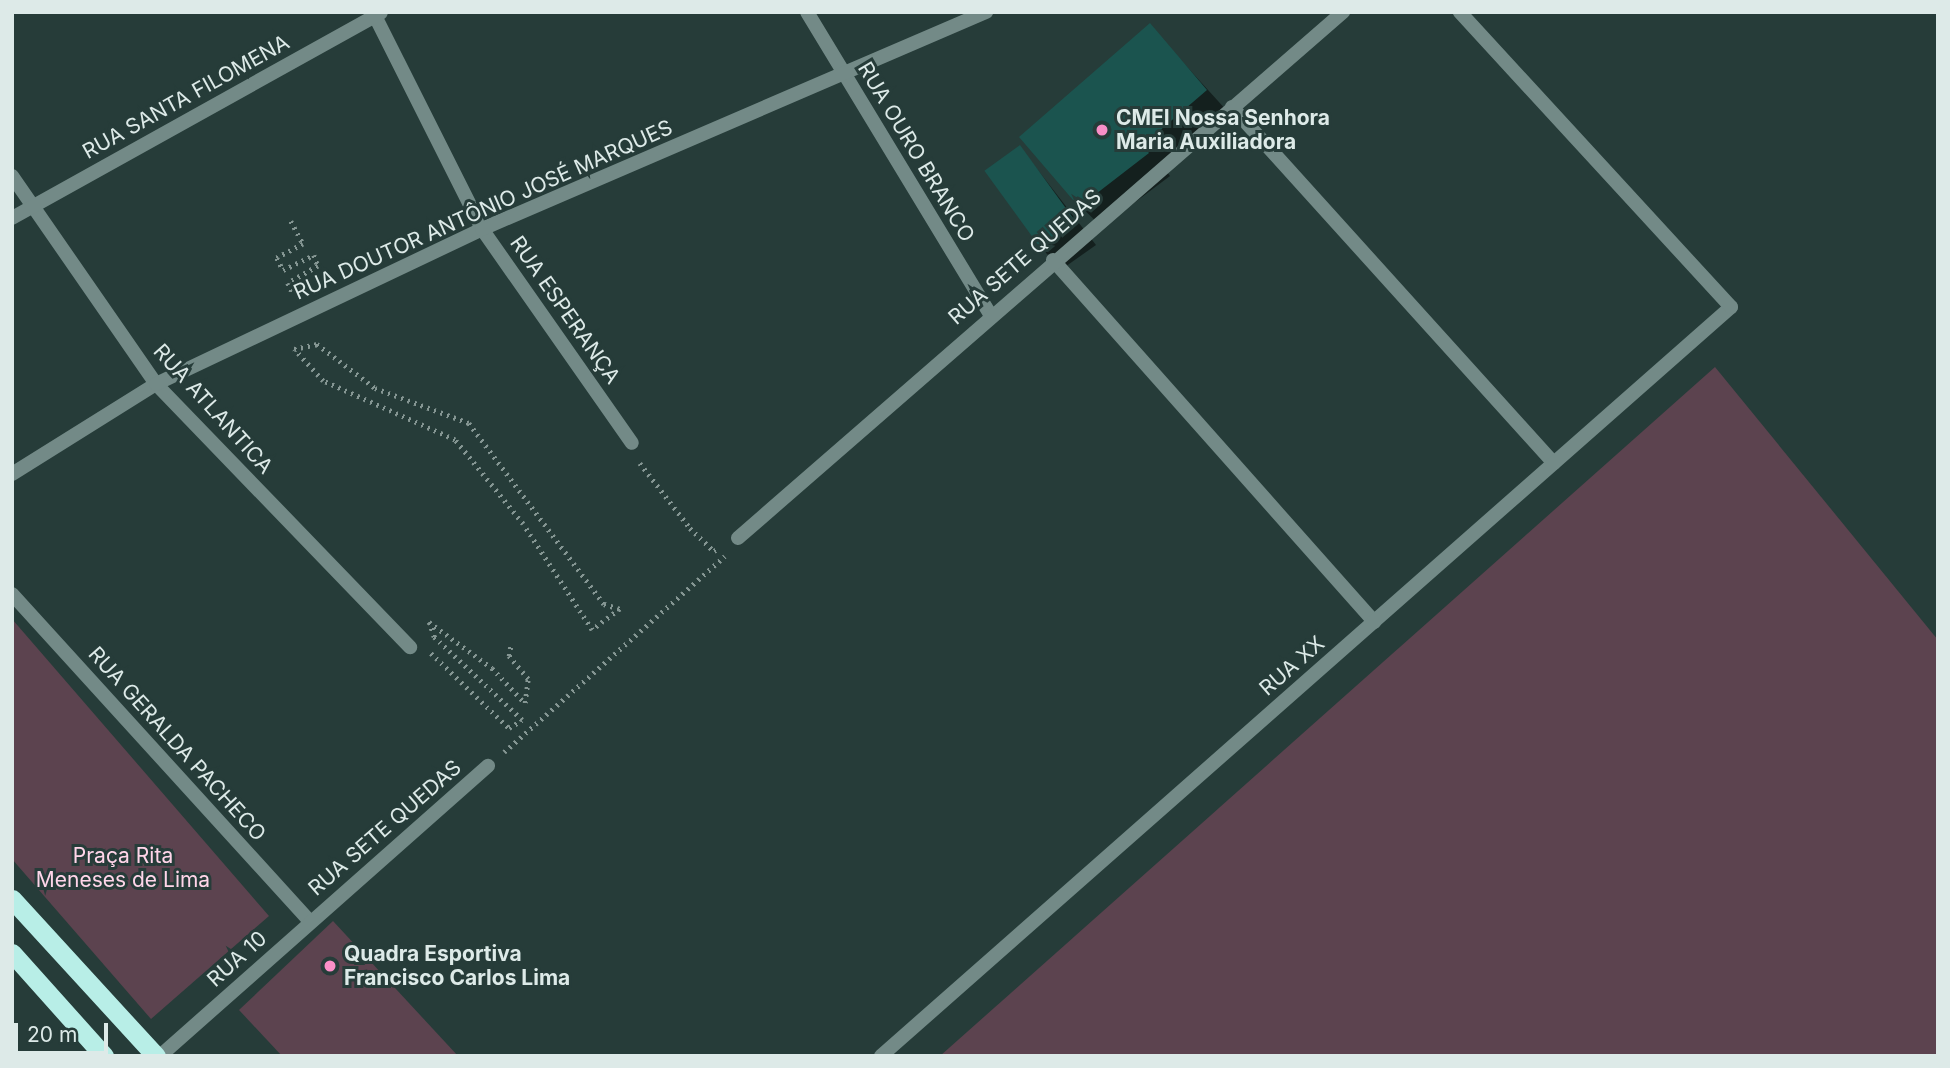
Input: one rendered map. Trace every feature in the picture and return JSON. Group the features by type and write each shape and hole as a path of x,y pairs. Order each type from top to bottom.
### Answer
{"highway":[{"path":"12,899 158,1056"},
{"path":"12,953 104,1056"}],"street":[{"name":"RUA OURO BRANCO","path":"807,12 990,314"},
{"name":"RUA DOUTOR ANTÔNIO JOSÉ MARQUES","path":"12,474 156,384 482,229 846,77 986,12"},
{"name":"RUA XX","path":"881,1056 1731,307 1460,12"},
{"name":"RUA SANTA FILOMENA","path":"12,218 376,13"},
{"name":"RUA ESPERANÇA","path":"376,13 482,229 632,443"},
{"name":"RUA SETE QUEDAS","path":"738,538 990,314 1338,14"},
{"path":"1232,107 1554,463"},
{"name":"RUA ATLANTICA","path":"12,176 156,384 410,647"},
{"path":"1053,260 1374,622"},
{"name":"RUA GERALDA PACHECO","path":"12,594 310,922"},
{"name":"RUA SETE QUEDAS","path":"310,922 488,766"},
{"name":"RUA 10","path":"158,1056 310,922"}],"path":[{"path":"290,221 303,244 277,258 283,270 314,255 318,266 288,283 294,297 303,292"},
{"path":"317,344 375,388 468,423 604,604 620,609 592,630 532,535 455,440 323,381 294,349 317,344"},
{"path":"632,443 636,459 714,551 738,538"},
{"path":"488,766 730,552 738,538"},
{"path":"410,647 439,655 509,728 522,720 434,637 429,622 492,668 525,703 528,679 509,656 511,643"}],"green space":[{"path":"1715,367 1938,640 1938,1056 940,1056"},
{"name":"Praça Rita Meneses de Lima","path":"12,619 269,916 151,1019 12,859"},
{"name":"Quadra Esportiva Francisco Carlos Lima","path":"333,921 458,1056 282,1056 239,1010"}],"building":[{"name":"CMEI Nossa Senhora Maria Auxiliadora","path":"1150,23 1207,90 1143,145 1149,153 1079,207 1019,137"},
{"path":"1020,145 1076,223 1041,249 984,171"}],"place":[{"name":"CMEI Nossa Senhora Maria Auxiliadora","path":"1102,130"},
{"name":"Quadra Esportiva Francisco Carlos Lima","path":"330,966"}]}
